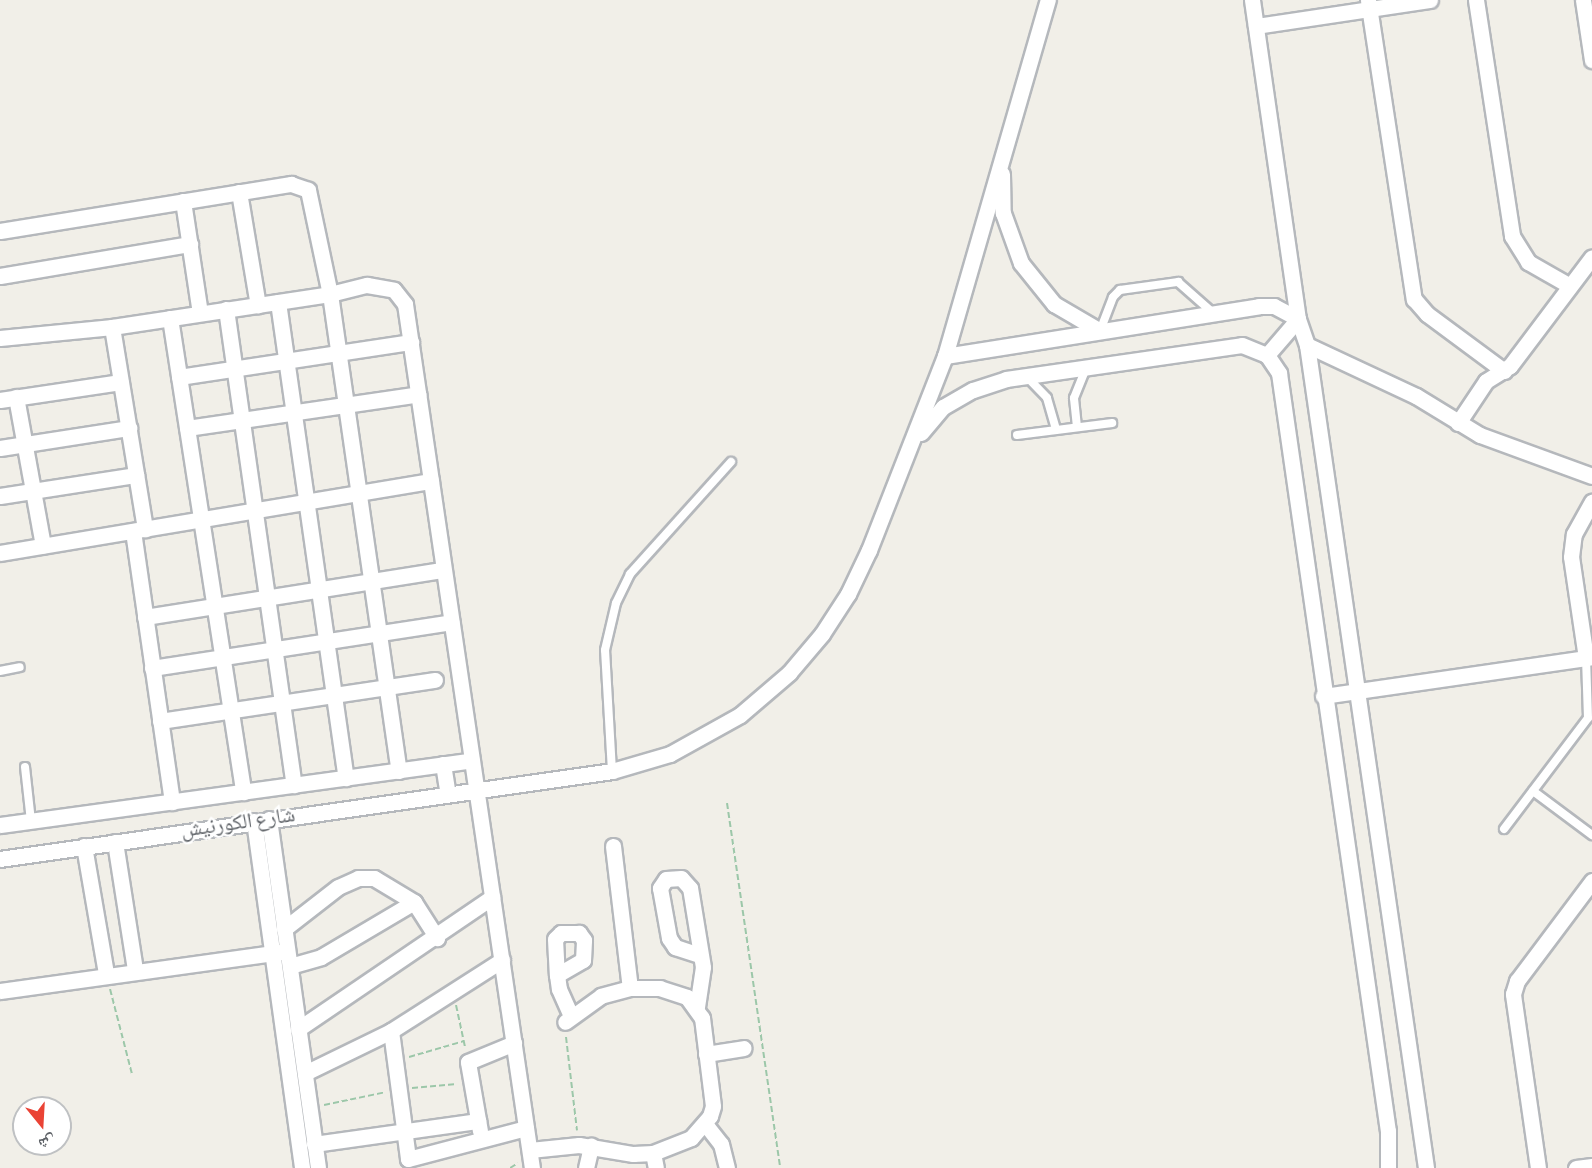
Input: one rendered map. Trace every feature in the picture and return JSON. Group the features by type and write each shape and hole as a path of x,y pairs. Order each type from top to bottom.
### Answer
{"street":[{"path":"914,442 945,357 1048,0"},
{"path":"1252,0 1298,319 1307,345 1426,1168"},
{"path":"1256,26 1369,4 1430,0"},
{"path":"1476,0 1512,236 1528,262 1570,286"},
{"path":"1583,0 1592,60"},
{"path":"1369,4 1414,299 1426,314 1504,371"},
{"path":"1002,160 1003,213 1021,263 1054,304 1100,331"},
{"path":"0,231 291,184 308,190 330,294 399,771"},
{"path":"239,192 258,305"},
{"path":"183,201 200,313"},
{"path":"0,276 190,244"},
{"path":"1458,423 1486,381 1504,371 1592,257"},
{"path":"0,338 112,327 330,294 367,285 393,290 405,304 532,1168"},
{"path":"278,302 346,778"},
{"path":"945,357 1100,331 1274,306 1298,319"},
{"path":"226,309 294,785"},
{"path":"170,318 243,792"},
{"path":"1267,355 1298,319"},
{"path":"112,327 136,475 145,617 172,802"},
{"path":"179,377 411,342"},
{"path":"914,442 943,407 973,390 1026,376 1242,345 1267,355 1280,373 1323,696 1388,1131 1388,1168"},
{"path":"1307,345 1416,396 1458,423 1592,476"},
{"path":"0,400 122,382"},
{"path":"187,428 419,394"},
{"path":"16,397 43,546"},
{"path":"0,448 129,428"},
{"name":"شارع الكورنيش","path":"0,858 612,771 670,754 703,738 740,715 789,673 822,634 848,594 914,442"},
{"path":"0,496 136,475"},
{"path":"0,553 431,481"},
{"path":"1323,696 1589,657 1570,557 1574,534 1592,502"},
{"path":"145,617 443,570"},
{"path":"152,668 451,622"},
{"path":"160,721 435,680"},
{"name":"شارع الكورنيش","path":"0,825 472,760"},
{"path":"443,764 448,794"},
{"path":"261,820 284,929 283,957 302,1168"},
{"path":"261,820 283,957 298,1029 318,1168"},
{"path":"114,842 135,970"},
{"path":"84,846 106,974"},
{"path":"614,846 630,988"},
{"path":"284,929 338,887 358,878 374,878 414,902 436,938"},
{"path":"530,1150 585,1145 655,1160 706,1125 713,1106 697,1007 702,980 700,955 689,884 681,878 666,879 660,888 669,938 675,947 700,955"},
{"path":"1538,1168 1513,993 1517,981 1592,881"},
{"path":"298,1029 436,938 492,897"},
{"path":"0,991 135,970 283,957 321,957 414,902"},
{"path":"304,1073 391,1031 454,993 502,960"},
{"path":"557,975 568,1019 601,996 630,988 674,991 697,1007"},
{"path":"391,1031 396,1090 409,1164 526,1128"},
{"path":"482,1140 468,1062 514,1043"},
{"path":"706,1054 744,1048"},
{"path":"314,1144 478,1120"},
{"path":"706,1125 718,1139 724,1165"},
{"path":"585,1145 586,1168"},
{"path":"1576,1168 1592,1166"}],"lane":[{"path":"1100,331 1113,297 1120,290 1184,283 1212,314"},
{"path":"1077,427 1074,399 1086,368"},
{"path":"1026,376 1047,398 1056,430"},
{"path":"1017,435 1112,423"},
{"path":"612,771 605,650 616,603 630,574 731,462"},
{"path":"1504,829 1588,718 1589,657"},
{"path":"0,671 20,667"},
{"path":"25,767 31,820"},
{"path":"1533,791 1592,835"}],"path":[{"path":"727,803 780,1168"},
{"path":"106,974 132,1074"},
{"path":"454,993 468,1062"},
{"path":"568,1019 585,1145"},
{"path":"394,1061 464,1041"},
{"path":"309,1108 396,1090 470,1083"}]}
